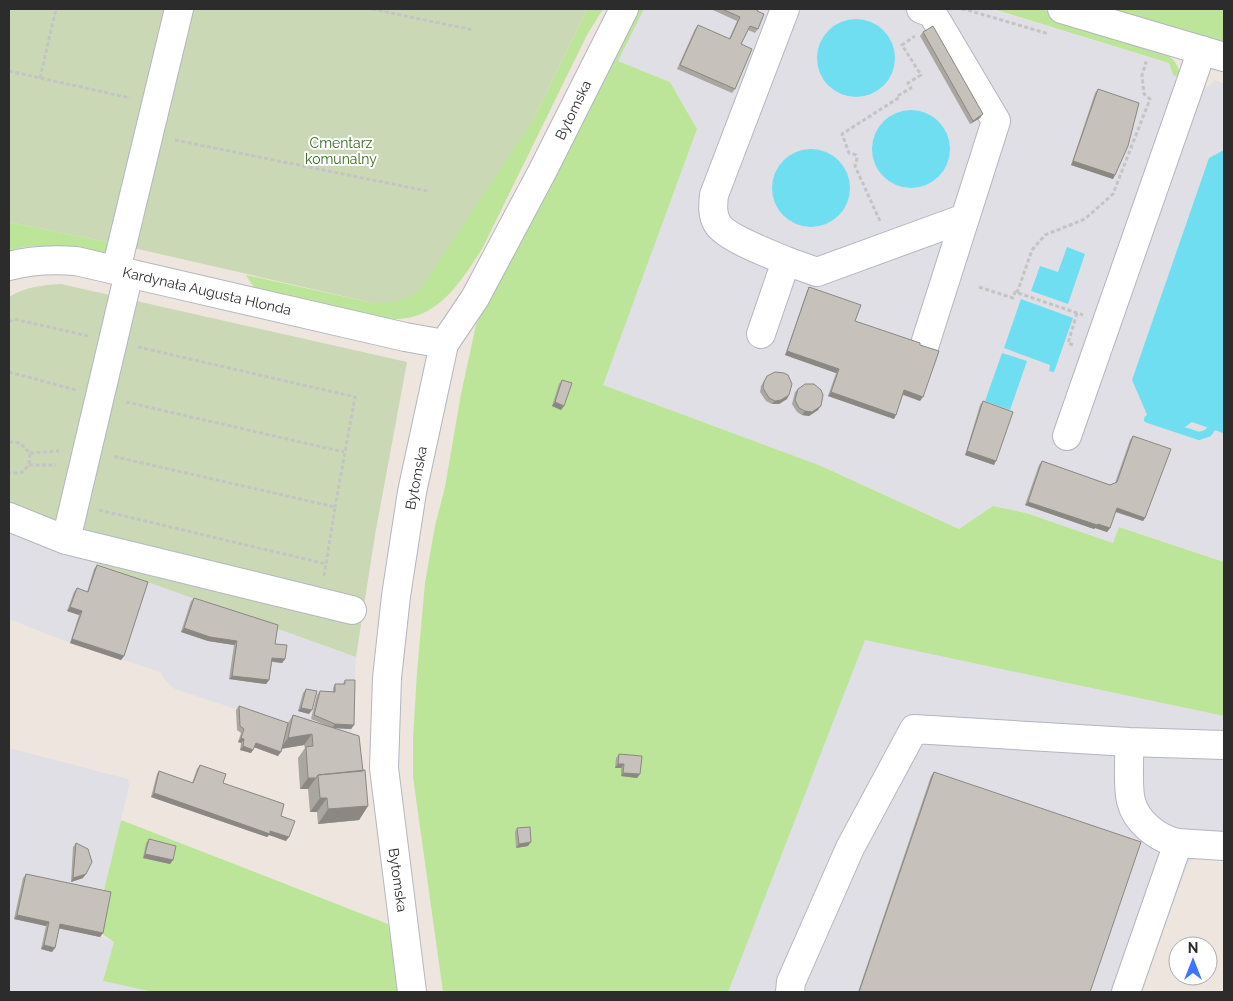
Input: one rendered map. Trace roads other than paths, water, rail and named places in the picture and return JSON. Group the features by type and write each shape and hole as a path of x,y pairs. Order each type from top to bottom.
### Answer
{"street":[{"path":"66,540 112,342 148,135 179,9"},
{"name":"Bytomska","path":"412,992 384,768 387,678 396,596 412,492 444,344 475,298 542,172 624,9"},
{"path":"786,9 714,196 713,212 717,225 730,236 786,261 817,272 965,218"},
{"path":"1062,9 1213,54 1067,436"},
{"path":"920,21 932,13 996,121 925,344"},
{"name":"Kardynała Augusta Hlonda","path":"9,266 26,261 54,259 76,261 405,337 444,344"},
{"path":"761,334 786,261"},
{"path":"9,517 66,540 352,610"},
{"path":"790,992 791,982 850,848 914,728 1129,742 1224,745"},
{"path":"1129,742 1130,799 1134,810 1140,818 1158,836 1167,841 1224,846"},
{"path":"1126,992 1178,843"}],"water":[{"path":"856,19 871,22 884,30 892,43 895,58 892,73 884,86 871,94 856,97 841,94 828,86 820,73 817,58 820,43 828,30 841,22"},
{"path":"911,110 926,113 939,121 947,134 950,149 947,164 939,177 926,185 911,188 896,185 883,177 875,164 872,149 875,134 883,121 896,113"},
{"path":"811,149 826,152 839,160 847,173 850,188 847,203 839,216 826,224 811,227 796,224 783,216 775,203 772,188 775,173 783,160 796,152"},
{"path":"1224,150 1224,435 1192,422 1182,429 1148,417 1132,380 1209,158"},
{"path":"1067,247 1085,254 1068,304 1031,291 1040,266 1058,272"},
{"path":"1021,299 1073,318 1054,372 1049,371 1050,365 1004,348"},
{"path":"1002,353 1027,361 1010,410 985,401"}],"waterway":[{"path":"1148,419 1199,436 1208,433 1211,429"}],"park label":[{"name":"Cmentarz komunalny","path":"341,152"}]}
